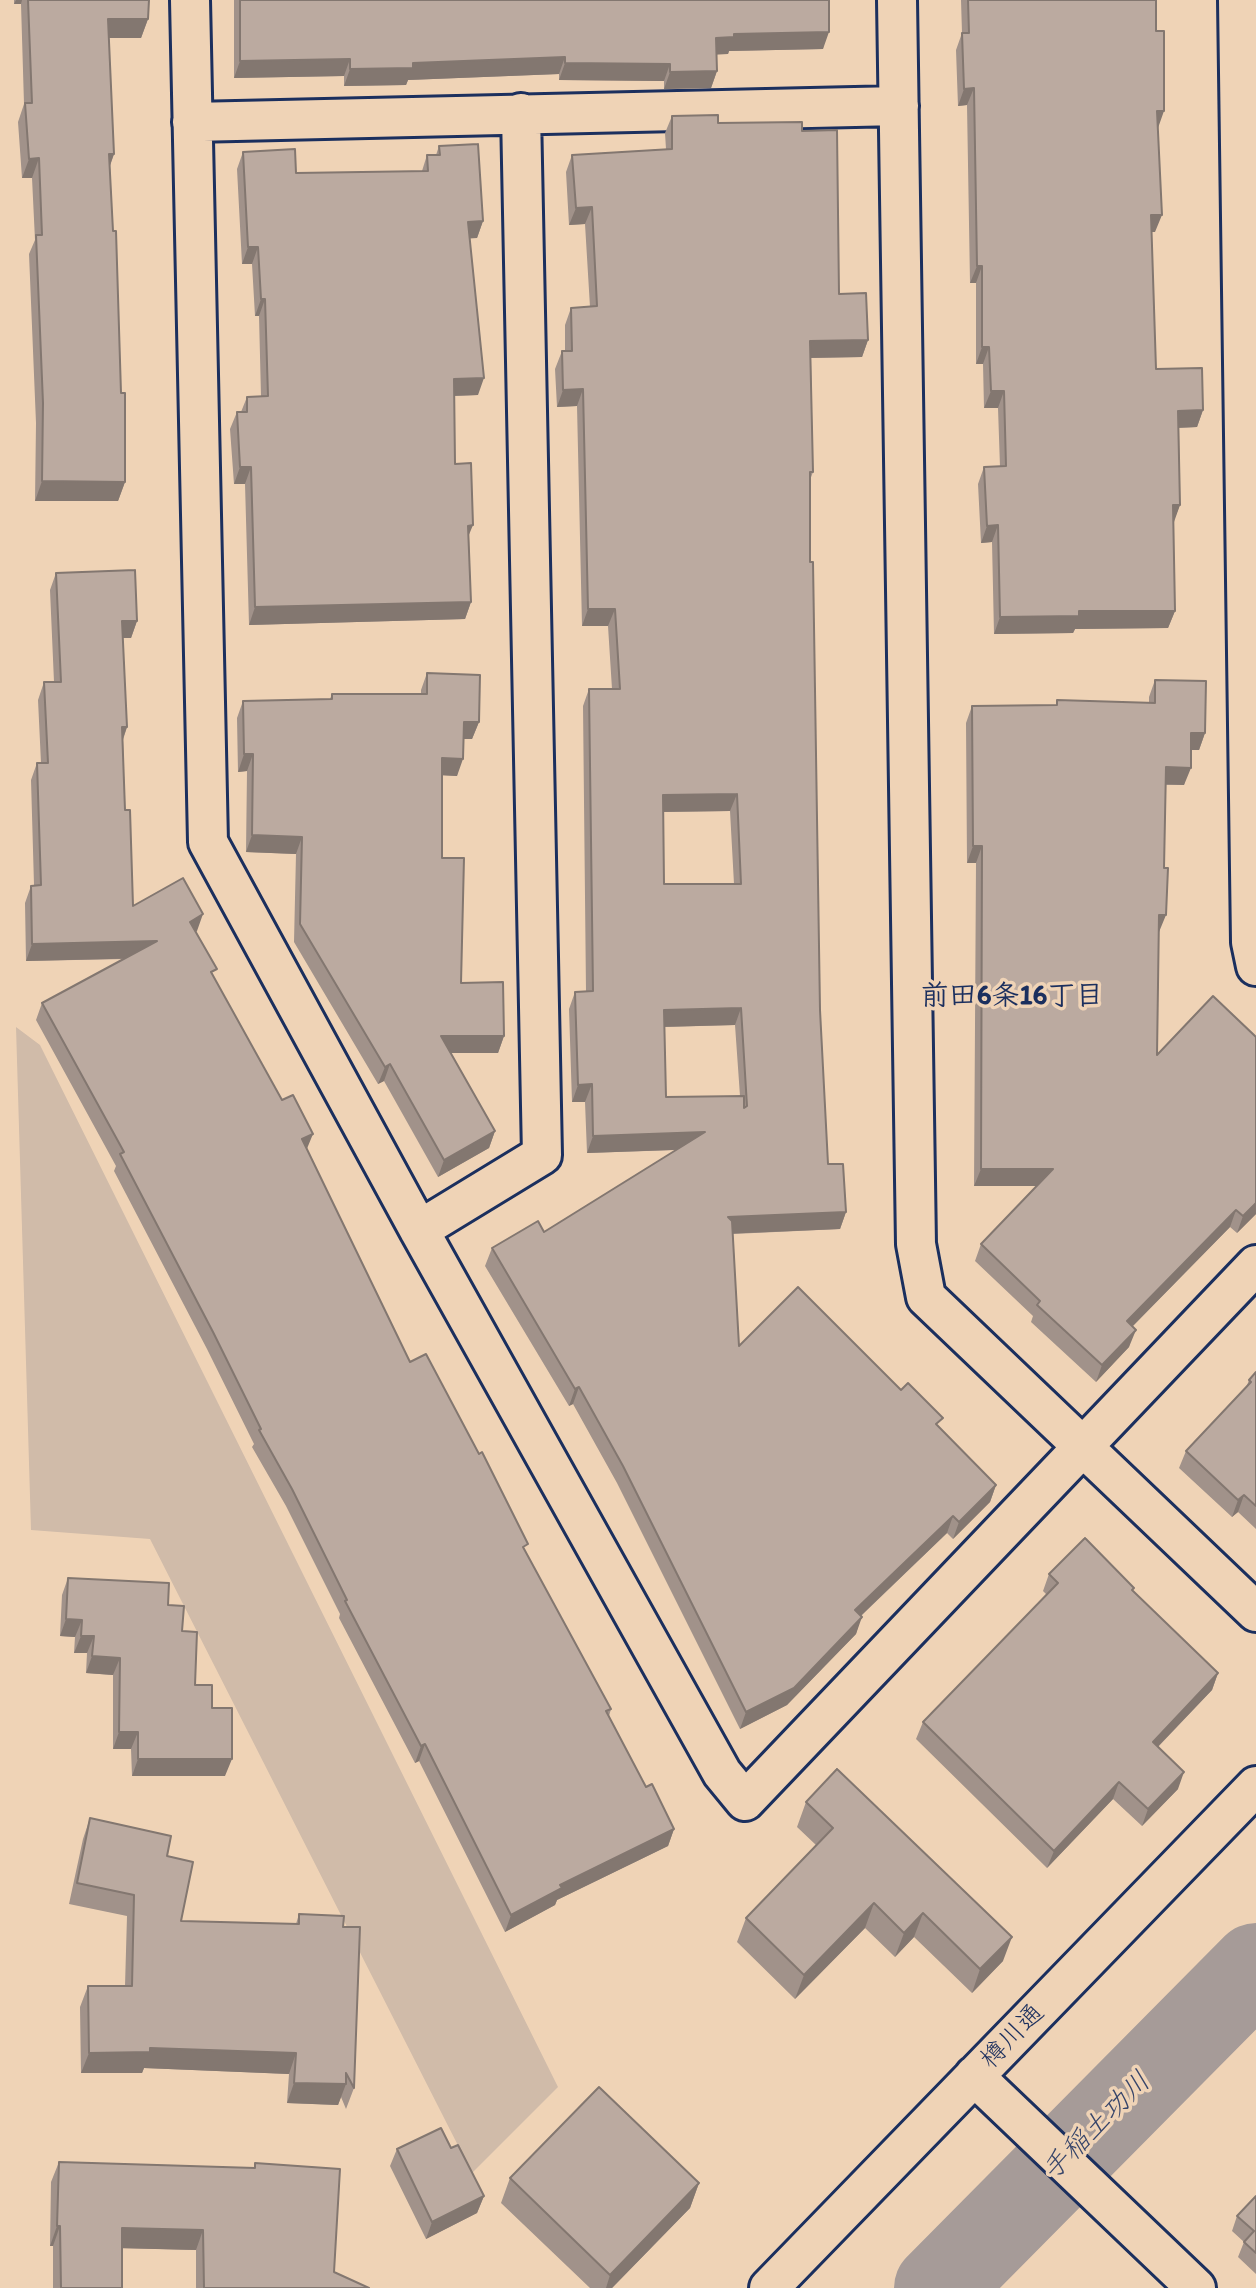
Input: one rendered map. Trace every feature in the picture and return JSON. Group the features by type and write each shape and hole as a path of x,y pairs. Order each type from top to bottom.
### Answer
{"street":[{"path":"190,0 208,842 418,1230 722,1773 745,1801 1256,1265"},
{"path":"897,0 916,1244 926,1297 1256,1612"},
{"path":"1238,0 1248,115 1251,942 1256,966"},
{"path":"192,122 899,106"},
{"path":"418,1230 542,1155 521,113"},
{"name":"樽川通","path":"769,2288 1256,1786"},
{"path":"974,2076 1196,2288"}],"shaded area":[{"path":"16,1027 40,1045 558,2087 472,2173 150,1539 31,1530"}],"building":[{"path":"28,0 149,0 148,19 108,19 114,154 109,154 113,231 116,231 121,393 125,393 125,482 42,481 43,403 36,235 42,235 39,158 29,159 25,103 32,103"},
{"path":"240,0 829,0 829,32 734,34 734,37 716,38 717,71 670,72 670,64 565,63 565,57 413,63 413,68 350,69 350,59 240,61"},
{"path":"968,0 1156,0 1156,31 1164,31 1164,111 1157,111 1162,215 1151,215 1156,369 1202,368 1203,410 1178,411 1180,505 1173,505 1175,611 1079,611 1079,616 1000,617 998,525 987,526 984,467 1006,466 1004,391 991,391 989,347 982,347 982,266 977,266 974,88 964,89 962,33 969,33"},
{"path":"718,115 718,123 802,122 802,131 837,130 839,294 866,293 868,340 810,341 813,472 810,472 810,562 813,562 820,1010 828,1164 843,1164 846,1212 728,1217 732,1221 739,1346 798,1287 901,1390 908,1383 943,1418 936,1424 996,1485 959,1522 953,1516 855,1610 862,1617 794,1688 746,1712 623,1466 579,1387 575,1389 492,1248 538,1221 544,1232 705,1132 593,1136 592,1084 578,1085 575,992 593,991 589,689 620,689 615,609 588,609 583,389 563,390 562,351 572,351 571,308 597,306 592,207 576,208 572,155 672,149 672,116","holes":["737,794 741,884 664,884 663,795","741,1008 747,1106 744,1108 744,1096 666,1097 664,1010"]},
{"path":"478,144 483,221 468,222 484,378 454,379 455,464 471,463 473,525 468,526 471,602 255,607 251,467 240,467 237,412 247,412 247,397 268,396 265,299 261,299 258,247 248,247 243,152 295,149 296,173 428,171 427,155 440,155 439,146"},
{"path":"135,570 137,621 122,621 127,727 122,727 125,810 130,810 133,906 183,878 203,914 190,922 217,969 211,972 282,1100 293,1095 313,1134 302,1139 410,1362 426,1354 479,1454 482,1452 528,1544 523,1547 611,1709 606,1711 646,1787 652,1784 674,1829 560,1885 562,1888 511,1915 425,1744 421,1746 345,1601 347,1600 292,1489 259,1430 261,1429 213,1332 120,1154 124,1152 42,1003 157,941 32,944 31,886 41,885 37,763 48,763 44,682 61,682 56,573"},
{"path":"427,673 480,675 479,722 464,722 463,759 442,758 442,858 464,858 461,983 503,982 504,1036 441,1036 495,1131 444,1160 390,1064 385,1067 300,924 302,837 252,835 253,754 244,754 243,701 332,699 332,694 427,694"},
{"path":"1155,680 1206,681 1205,733 1191,733 1191,768 1166,767 1164,868 1168,868 1166,915 1159,915 1157,1055 1213,996 1256,1037 1256,1203 1243,1216 1236,1210 1127,1321 1136,1330 1102,1365 1037,1305 1040,1301 981,1244 1053,1169 981,1169 982,846 973,846 972,706 1057,705 1057,700 1155,703"},
{"path":"1256,1372 1256,1506 1244,1495 1238,1500 1186,1451 1251,1382 1249,1380"},
{"path":"1085,1538 1134,1588 1132,1590 1218,1673 1153,1742 1184,1772 1148,1809 1119,1782 1054,1851 923,1722 1058,1583 1049,1574"},
{"path":"68,1578 169,1583 168,1605 184,1606 182,1631 197,1632 195,1685 212,1685 212,1708 232,1708 232,1759 138,1759 138,1732 119,1732 120,1658 92,1656 94,1636 81,1636 82,1620 66,1619"},
{"path":"837,1769 1012,1937 980,1969 923,1913 904,1933 874,1903 804,1975 746,1918 833,1828 806,1802"},
{"path":"90,1818 171,1836 167,1856 193,1862 181,1921 299,1924 299,1914 344,1916 343,1927 360,1927 354,2088 346,2073 346,2084 294,2083 296,2053 150,2048 150,2052 89,2053 88,1986 132,1986 134,1895 77,1883"},
{"path":"599,2087 699,2183 610,2275 510,2178"},
{"path":"441,2128 451,2148 458,2145 484,2196 432,2222 397,2149"},
{"path":"59,2162 255,2168 255,2163 340,2169 334,2272 369,2288 204,2288 203,2230 122,2228 122,2288 61,2288 60,2226 57,2226"},
{"path":"1256,2196 1256,2253 1244,2242 1254,2231 1237,2216"}],"waterway":[{"name":"手稲土功川","path":"938,2288 1256,1967"}],"district":[{"name":"前田6条16丁目","path":"1012,997"}]}
